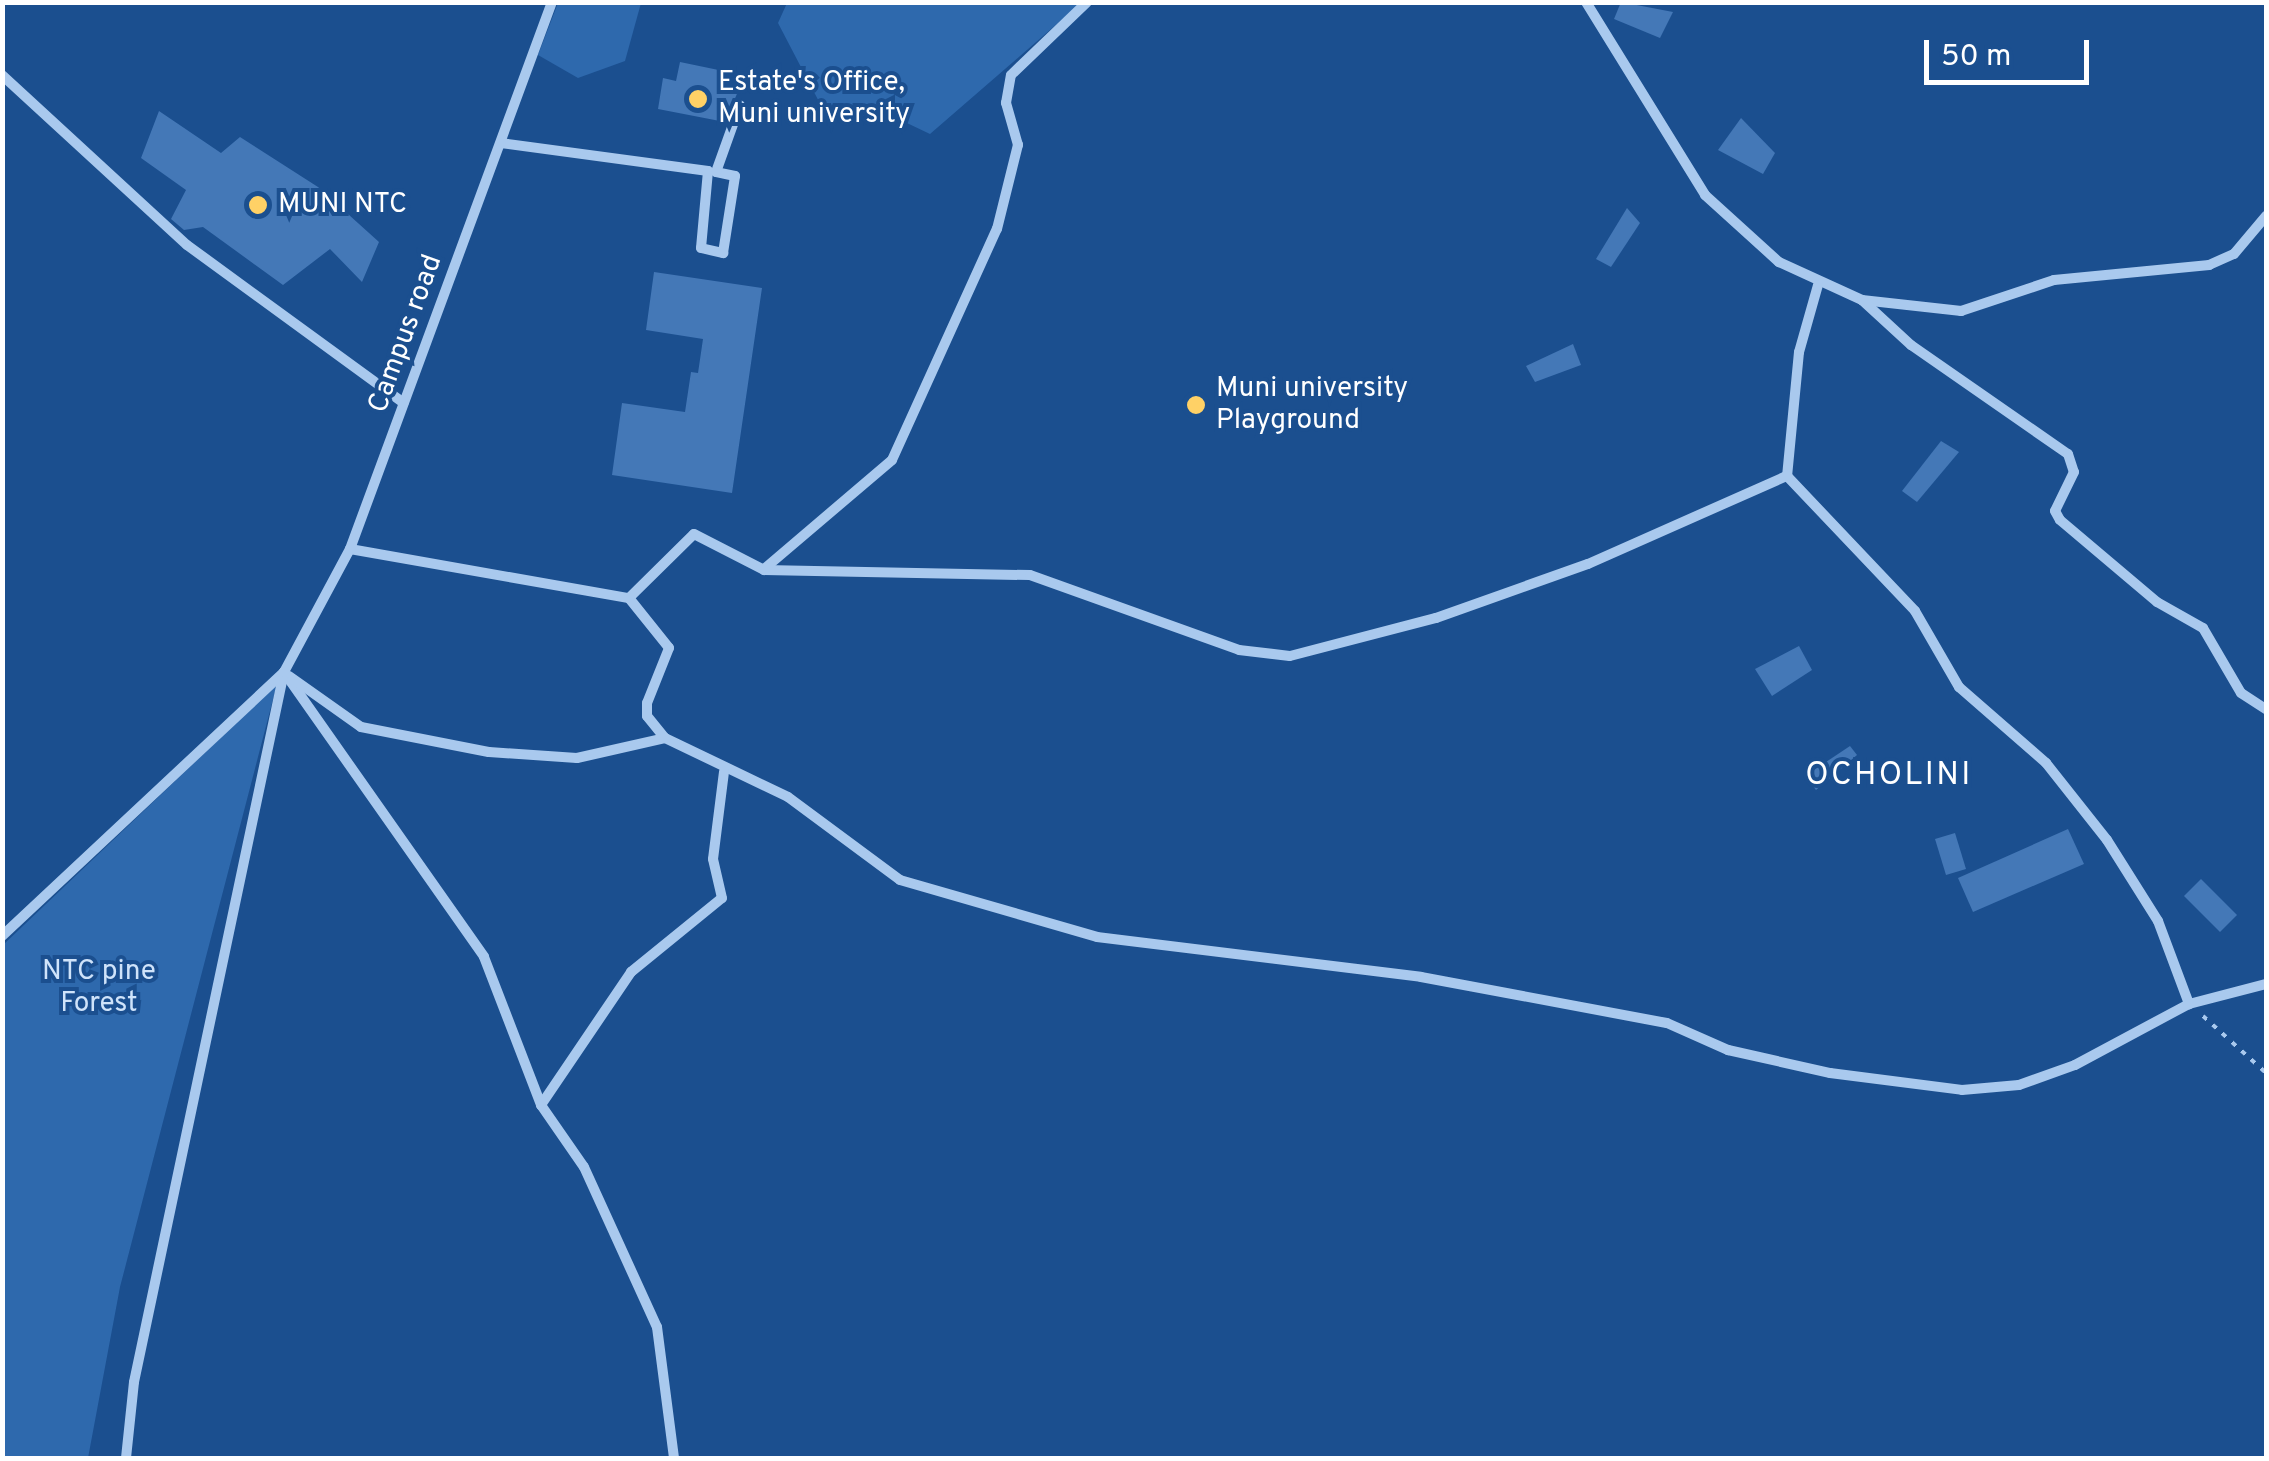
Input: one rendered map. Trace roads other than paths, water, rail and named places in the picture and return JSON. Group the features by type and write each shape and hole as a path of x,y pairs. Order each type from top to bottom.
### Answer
{"street":[{"name":"Campus road","path":"284,672 350,548 552,2"},
{"path":"764,570 892,460 997,229 1018,145 1006,103 1012,75 1087,2"},
{"path":"1586,2 1705,195 1779,262 1818,285 1862,300 1961,310 2054,280 2209,265 2234,254 2266,216"},
{"path":"2,75 187,245 404,403"},
{"path":"500,142 708,172 701,248 723,253 735,176 716,172 740,105"},
{"path":"1818,285 1799,352 1787,476 1915,610 1959,688 2046,763 2108,840 2158,922 2189,1004"},
{"path":"1862,300 1911,346 2068,454 2074,472 2055,511 2060,520 2156,602 2203,628 2242,694 2266,709"},
{"path":"629,598 694,534 764,570 1030,574 1238,650 1290,656 1436,618 1588,564 1787,476"},
{"path":"350,548 629,598 669,648 647,716 665,738 724,772 788,797 900,880 1097,937 1554,1002 1667,1023 1728,1050 1830,1073 1962,1090 2019,1084 2189,1004 2266,984"},
{"path":"284,672 361,728 489,752 577,758 665,738"},
{"path":"2,936 284,672"},
{"path":"284,672 484,957 541,1106 584,1167 657,1327 674,1458"},
{"path":"126,1458 134,1382 284,672"},
{"path":"541,1106 631,972 722,898 713,859 724,772"}],"place":[{"name":"Estate's Office, Muni university","path":"698,99"},
{"name":"MUNI NTC","path":"258,205"},
{"name":"Muni university Playground","path":"1196,405"}],"district":[{"name":"OCHOLINI","path":"1889,776"}],"park label":[{"name":"NTC pine Forest","path":"99,988"}]}
